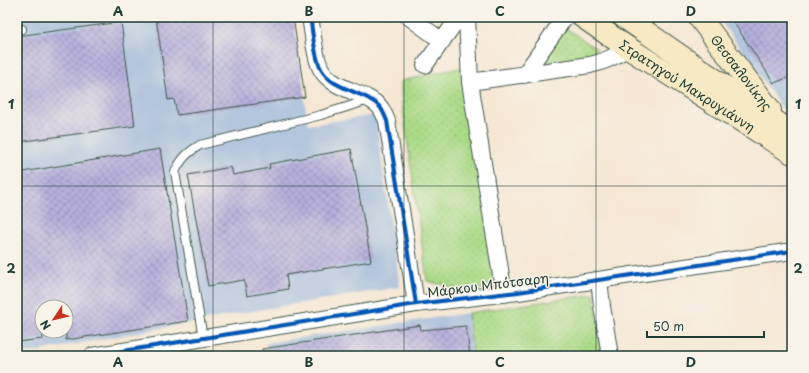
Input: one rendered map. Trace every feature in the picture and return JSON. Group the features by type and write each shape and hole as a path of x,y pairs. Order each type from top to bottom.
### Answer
{"street":[{"path":"310,17 317,58 321,68 328,77 336,83 370,99 380,108 387,121 416,304"},
{"path":"410,17 442,41"},
{"path":"425,65 459,17"},
{"path":"467,17 470,82 504,294"},
{"path":"524,75 565,17"},
{"name":"Στρατηγού Μακρυγιάννη","path":"583,17 628,48 792,153"},
{"name":"Στρατηγού Μακρυγιάννη","path":"624,17 788,130"},
{"name":"Θεσσαλονίκης","path":"699,17 772,113 788,130"},
{"path":"470,82 601,63 613,58 628,48"},
{"name":"Μάρκου Μπότσαρη","path":"92,356 114,354 203,338 416,304 504,294 792,251"},
{"path":"599,280 610,356"}],"lane":[{"path":"203,338 175,172 179,163 187,153 200,145 321,115 370,99"}],"shaded area":[{"path":"17,17 293,17 308,125 375,115 400,287 270,308 17,355"},
{"path":"718,17 792,17 792,120 790,119"},
{"path":"468,313 473,356 267,356 266,343"}],"green space":[{"path":"560,24 597,49 590,55 538,65"},
{"path":"464,67 498,286 466,291 427,281 401,96 401,81"},
{"path":"594,294 603,356 473,356 468,313"}],"building":[{"path":"156,17 293,17 305,97 177,115 174,99 168,100"},
{"path":"730,17 792,17 792,76 774,83"},
{"path":"121,22 135,126 17,142 17,36"},
{"path":"160,149 188,321 74,339 74,299 34,299 34,339 43,339 17,342 17,173"},
{"path":"351,149 371,261 286,275 288,289 247,296 244,280 208,286 188,175 231,167 233,175 270,168 269,164"},
{"path":"420,325 421,330 466,326 470,356 263,356 262,349"}],"cycle path":[{"path":"310,17 317,58 321,69 326,76 333,82 373,101 380,107 387,121 416,304"},
{"path":"92,356 416,304 518,292 792,251"}]}
